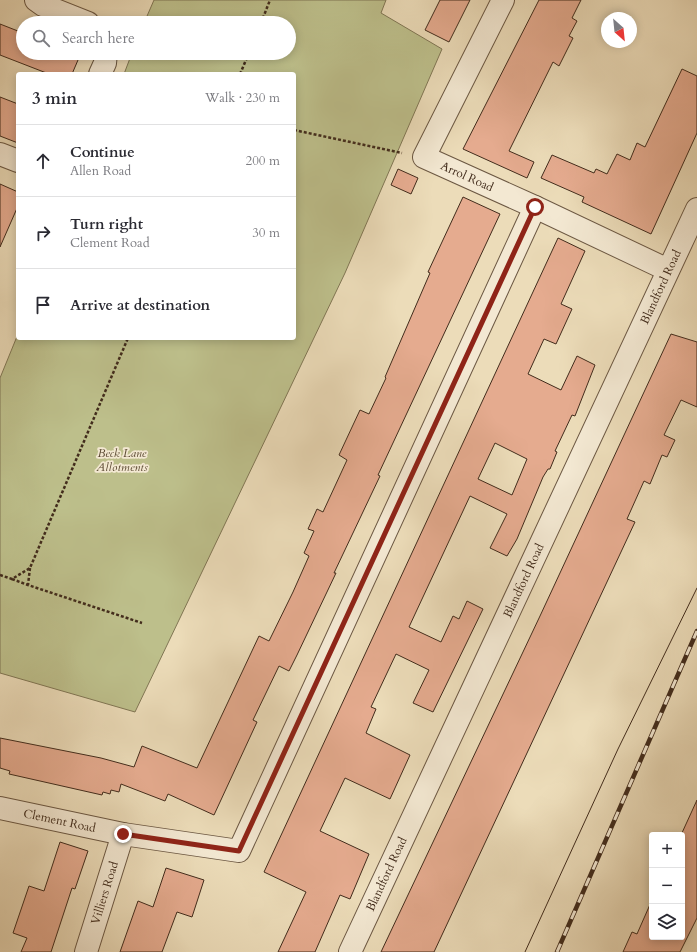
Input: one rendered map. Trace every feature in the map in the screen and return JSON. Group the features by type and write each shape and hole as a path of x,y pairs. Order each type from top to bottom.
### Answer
{"street":[{"path":"36,0 43,5 70,16"},
{"path":"424,157 502,0"},
{"path":"101,72 105,60"},
{"path":"0,154 16,160"},
{"name":"Arrol Road","path":"424,157 535,207 668,270"},
{"name":"Clement Road","path":"0,808 123,834 239,851 535,207"},
{"name":"Blandford Road","path":"350,952 697,209"},
{"name":"Villiers Road","path":"86,952 123,834"}],"path":[{"path":"264,16 270,0"},
{"path":"241,72 245,60"},
{"path":"296,130 424,157"},
{"path":"28,585 30,568 127,340"},
{"path":"12,579 30,568"},
{"path":"0,575 142,623"}],"green space":[{"name":"Beck Lane Allotments","path":"154,0 386,0 381,13 442,49 345,273 135,712 0,673 0,378 16,339 296,340 296,72 125,72 129,60 296,60 296,16 147,16"}],"building":[{"path":"440,0 470,0 449,42 425,30"},
{"path":"539,0 581,0 572,18 577,21 569,36 573,38 559,66 553,62 509,151 534,162 527,178 463,149"},
{"path":"0,24 16,30 16,60 78,60 73,72 44,72 0,55"},
{"path":"682,69 697,76 697,133 651,234 582,202 584,197 541,178 552,155 594,173 596,169 607,174 617,154 630,160 637,143 645,147"},
{"path":"0,97 16,103 16,142 0,136"},
{"path":"398,169 418,178 411,194 391,185"},
{"path":"0,184 16,191 16,211 0,247"},
{"path":"463,197 500,214 378,475 380,476 297,655 289,671 279,666 253,720 257,722 214,815 168,794 165,801 121,784 119,792 111,790 110,794 103,792 102,795 9,774 10,771 0,768 0,738 101,758 134,767 142,746 197,768 259,636 269,641 293,592 309,556 304,553 314,531 308,529 317,509 323,512 347,460 339,455 360,410 369,414 386,378 385,377 430,273 428,272"},
{"path":"558,238 585,251 561,304 572,309 556,344 544,339 528,374 561,390 577,356 595,365 575,416 572,415 555,451 557,452 550,469 548,469 543,477 517,539 507,556 490,548 507,514 470,496 409,627 441,642 453,616 459,619 467,601 483,609 433,712 413,703 429,670 396,654 371,707 376,709 366,733 410,755 390,799 345,778 320,831 369,854 350,899 340,895 315,952 278,952 306,892 264,872","holes":["495,443 527,459 512,495 478,479"]},
{"path":"671,334 697,342 697,407 681,400 664,435 675,440 667,457 662,455 650,484 644,481 627,519 635,522 434,952 381,952 540,616"},
{"path":"697,800 697,918 680,952 623,952 632,932 637,934 649,907 649,940 685,940 685,832 682,832"},
{"path":"60,842 88,851 75,889 72,888 51,952 21,952 27,938 13,933 29,886 44,891"},
{"path":"166,868 204,880 192,917 177,912 162,952 120,952 138,901 153,907"}],"tram line":[{"path":"525,952 618,749 697,588"}],"railway":[{"path":"557,952 697,631"}],"route":[{"path":"123,834 239,851 535,207"}]}
